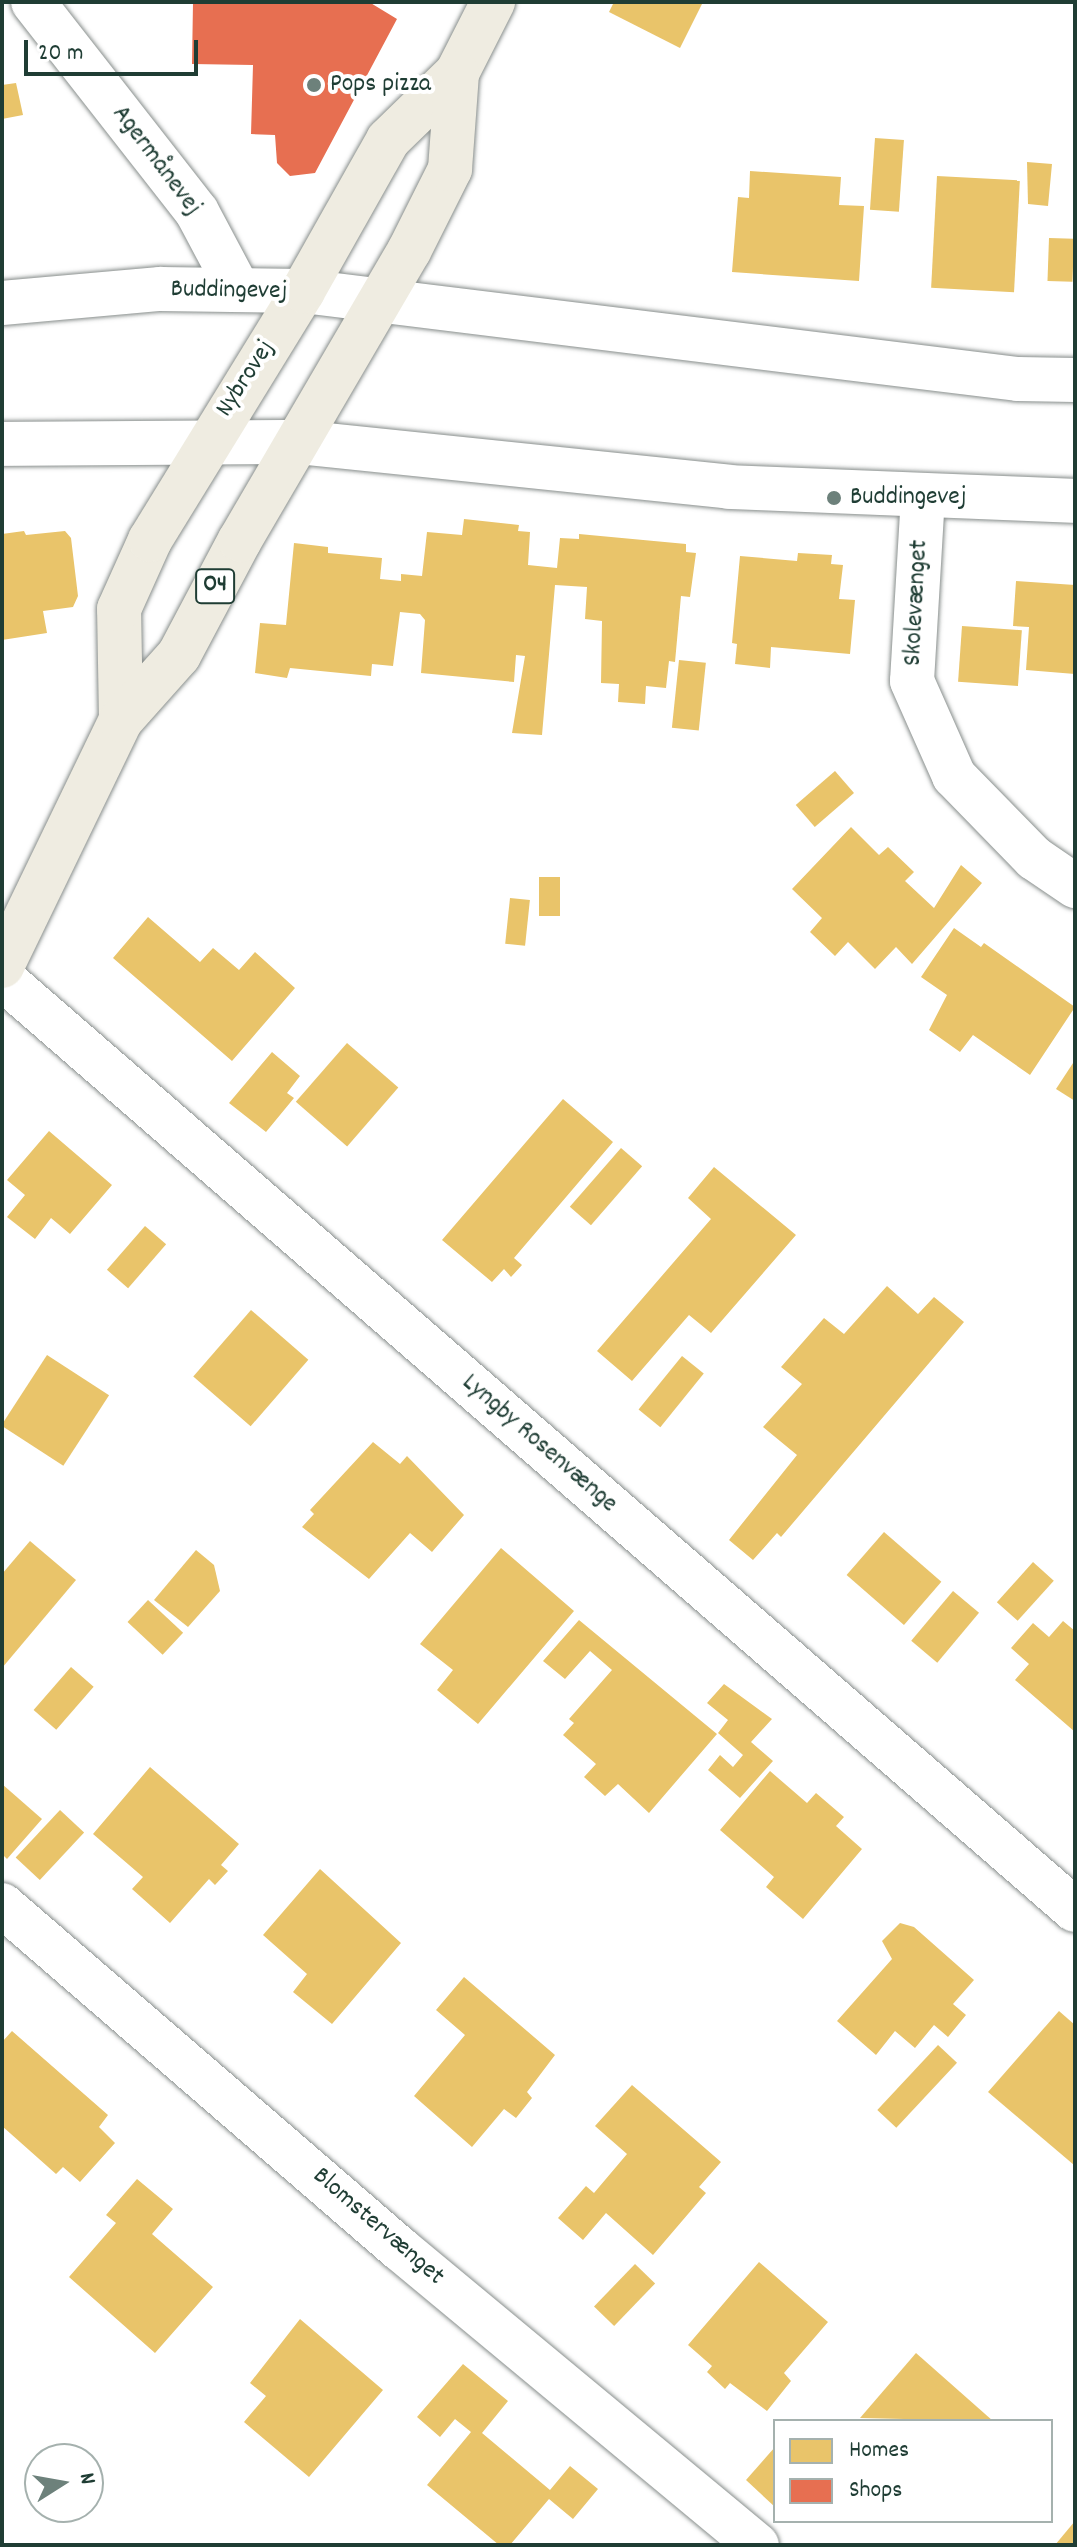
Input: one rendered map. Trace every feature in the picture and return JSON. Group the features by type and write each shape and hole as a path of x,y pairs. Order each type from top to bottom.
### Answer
{"main road":[{"name":"Nybrovej","path":"121,720 119,609 150,540 207,439 303,291 388,140 457,73 493,2"},
{"name":"Nybrovej","path":"2,966 121,720 179,655 297,442 379,304 450,169 457,73"}],"street":[{"name":"Agermånevej","path":"33,2 197,212 238,289"},
{"name":"Buddingevej","path":"2,303 160,289 303,291 379,304 1018,379 1075,380"},
{"path":"2,444 207,439 297,442 729,487 1075,501"},
{"name":"Skolevænget","path":"923,496 912,681 954,776 1034,858 1075,886"},
{"name":"Lyngby Rosenvænge","path":"2,978 1075,1910"},
{"name":"Blomstervænget","path":"2,1905 400,2249 757,2545"}],"building: Homes":[{"path":"614,2 703,2 680,48 609,12"},
{"path":"16,83 23,115 2,119 2,85"},
{"path":"875,138 904,140 899,212 870,210"},
{"path":"1027,162 1052,164 1048,206 1028,204"},
{"path":"750,171 841,177 839,205 864,206 859,281 732,272 738,197 749,198"},
{"path":"937,176 1020,180 1014,292 931,288"},
{"path":"1049,238 1074,239 1072,282 1047,281"},
{"path":"464,519 519,525 518,531 530,532 528,565 557,568 560,538 579,539 579,534 686,544 686,552 696,553 690,597 681,596 675,662 669,661 666,688 646,686 645,704 618,702 619,684 601,683 602,621 585,619 587,587 555,585 542,735 512,733 525,656 516,655 514,682 421,673 425,620 420,614 400,612 393,666 372,664 371,676 290,668 287,678 255,673 260,623 286,625 294,543 328,547 328,553 382,558 380,579 401,581 401,574 422,576 427,532 462,535"},
{"path":"24,531 26,535 65,531 71,538 78,596 73,607 43,611 47,633 2,640 2,534"},
{"path":"798,553 832,555 831,564 843,565 839,599 855,600 850,654 771,647 770,668 735,664 737,644 732,643 740,556 797,561"},
{"path":"1016,581 1075,585 1075,674 1026,670 1029,627 1013,626"},
{"path":"962,626 1022,630 1018,686 958,682"},
{"path":"679,660 706,663 699,730 672,728"},
{"path":"835,771 854,793 815,827 796,805"},
{"path":"851,827 879,855 888,847 914,872 905,881 934,908 961,865 982,883 912,964 896,947 875,969 848,942 835,956 810,932 822,918 792,889"},
{"path":"539,877 560,877 560,916 539,916"},
{"path":"510,898 530,900 525,946 505,944"},
{"path":"148,917 200,962 213,948 239,970 255,952 295,988 232,1061 113,958"},
{"path":"954,928 981,947 984,943 1075,1007 1030,1075 973,1035 960,1052 929,1030 947,995 921,977"},
{"path":"347,1043 398,1088 347,1146 296,1102"},
{"path":"272,1052 300,1076 287,1093 294,1098 266,1132 229,1103"},
{"path":"1075,1060 1075,1101 1056,1089"},
{"path":"563,1099 613,1142 514,1258 522,1265 511,1277 504,1269 492,1282 442,1240"},
{"path":"49,1131 112,1185 70,1234 51,1218 35,1239 7,1217 25,1195 7,1180"},
{"path":"621,1148 642,1166 591,1225 570,1207"},
{"path":"714,1167 796,1235 711,1333 689,1315 632,1381 597,1351 711,1219 688,1198"},
{"path":"145,1226 166,1244 128,1288 107,1270"},
{"path":"887,1286 918,1314 934,1297 964,1322 781,1537 777,1533 753,1560 729,1540 797,1455 763,1427 802,1384 781,1367 824,1318 844,1334"},
{"path":"251,1310 308,1360 251,1426 193,1376"},
{"path":"47,1355 109,1395 63,1466 2,1426"},
{"path":"682,1356 704,1374 660,1427 639,1410"},
{"path":"373,1442 400,1464 407,1456 464,1515 432,1552 410,1533 369,1579 302,1527 314,1514 310,1510"},
{"path":"884,1532 941,1582 904,1625 847,1575"},
{"path":"30,1541 76,1580 2,1668 2,1574"},
{"path":"501,1548 574,1611 478,1724 437,1690 453,1670 420,1644"},
{"path":"196,1550 214,1565 220,1591 188,1627 154,1600"},
{"path":"1033,1562 1054,1581 1018,1621 997,1602"},
{"path":"953,1591 979,1613 937,1663 911,1641"},
{"path":"148,1600 183,1633 163,1655 128,1622"},
{"path":"579,1620 717,1734 649,1813 618,1784 605,1796 584,1777 596,1764 563,1735 574,1723 569,1719 612,1670 590,1651 565,1679 543,1661"},
{"path":"1063,1621 1075,1631 1075,1732 1015,1680 1029,1664 1011,1648 1033,1623 1049,1637"},
{"path":"71,1667 94,1687 56,1730 34,1710"},
{"path":"724,1684 772,1719 751,1742 773,1761 740,1798 708,1770 720,1755 733,1767 743,1755 718,1733 728,1720 707,1703"},
{"path":"150,1767 239,1844 221,1865 228,1871 215,1885 209,1879 170,1923 132,1889 143,1877 93,1834"},
{"path":"770,1771 807,1803 816,1793 844,1817 836,1826 862,1849 803,1919 766,1887 774,1877 720,1830"},
{"path":"2,1784 42,1819 7,1859 2,1854"},
{"path":"60,1810 84,1833 40,1880 16,1858"},
{"path":"320,1869 401,1943 332,2024 293,1992 307,1974 263,1935"},
{"path":"900,1923 914,1927 974,1980 953,2004 966,2015 948,2037 934,2025 915,2048 895,2031 876,2055 837,2021 892,1959 882,1941"},
{"path":"464,1977 555,2055 527,2092 532,2098 516,2118 504,2109 472,2147 414,2096 465,2035 436,2010"},
{"path":"1059,2011 1075,2025 1074,2165 988,2092"},
{"path":"12,2031 108,2115 99,2127 115,2143 80,2182 63,2167 56,2174 2,2126 2,2042"},
{"path":"938,2045 957,2063 896,2128 877,2110"},
{"path":"632,2085 721,2162 699,2187 706,2193 653,2255 606,2213 583,2240 558,2218 586,2186 594,2193 627,2154 595,2126"},
{"path":"137,2179 173,2209 152,2234 213,2287 155,2353 69,2277 116,2223 106,2215"},
{"path":"759,2262 828,2322 784,2373 791,2381 767,2411 730,2383 725,2389 707,2372 712,2366 688,2345"},
{"path":"635,2264 655,2283 614,2326 594,2306"},
{"path":"300,2319 383,2390 309,2477 244,2422 266,2396 250,2383"},
{"path":"916,2353 991,2419 904,2419 860,2418"},
{"path":"463,2364 508,2401 482,2433 550,2490 570,2466 598,2489 573,2519 549,2499 510,2545 499,2545 427,2485 471,2432 455,2419 440,2437 417,2417"},
{"path":"773,2449 773,2505 746,2480"},
{"path":"1075,2521 1075,2545 1055,2545"}],"building: Shops":[{"path":"193,2 369,2 397,19 315,173 290,176 277,163 275,135 251,134 253,65 192,64"}],"place":[{"name":"Pops pizza","path":"314,85"},
{"name":"Buddingevej","path":"834,498"}]}
